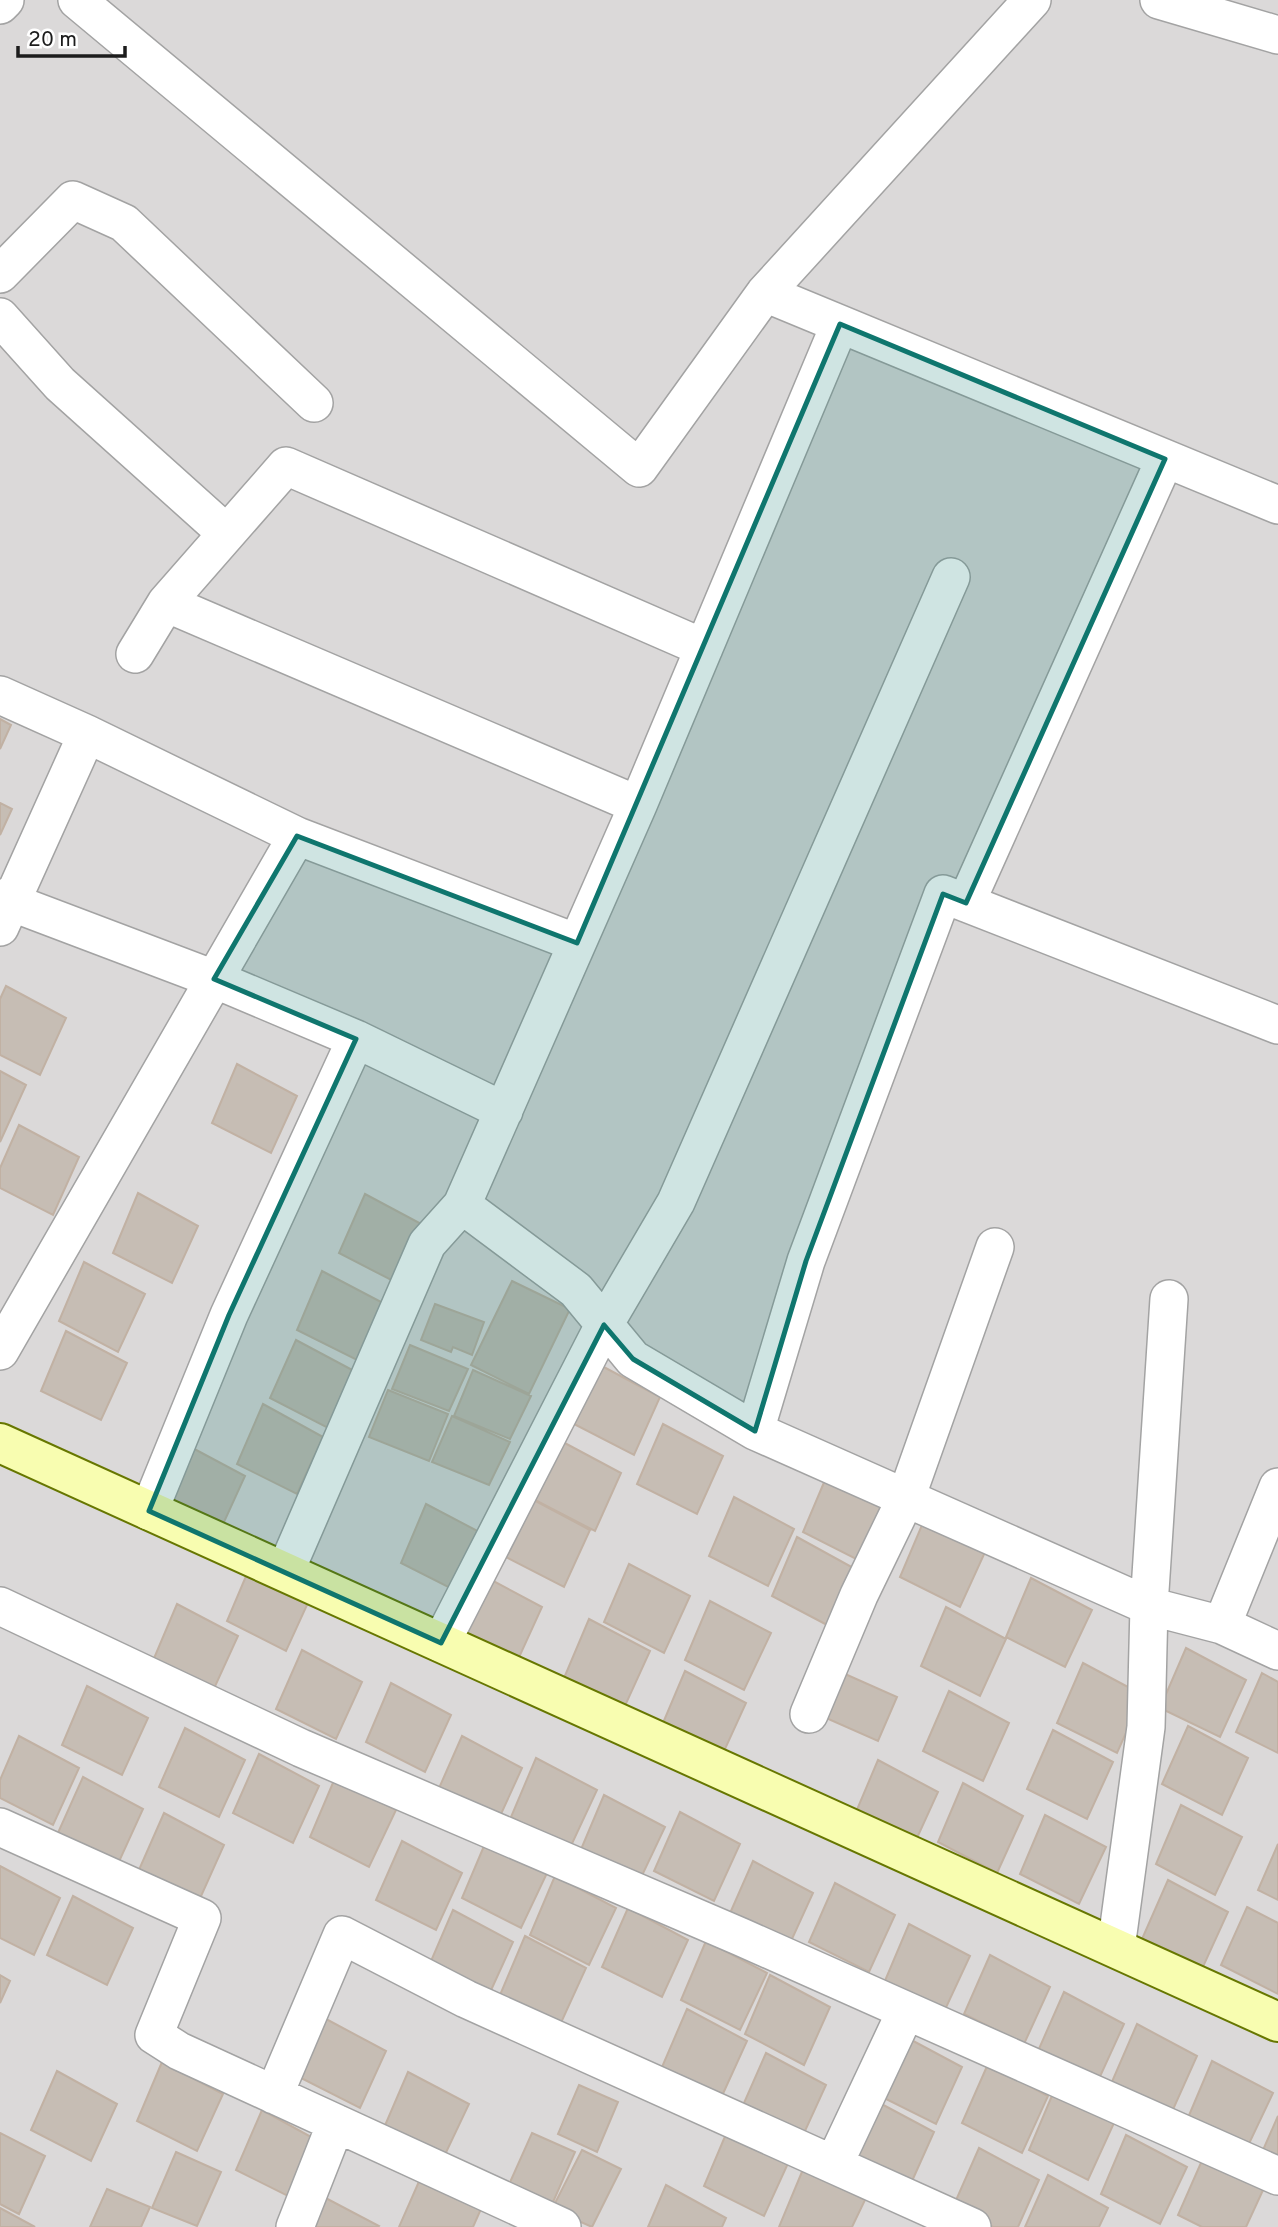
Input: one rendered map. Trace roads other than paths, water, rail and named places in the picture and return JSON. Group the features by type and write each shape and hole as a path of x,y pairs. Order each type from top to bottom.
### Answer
{"street":[{"path":"0,5 5,0"},
{"path":"77,0 639,468 765,293 1032,0"},
{"path":"1160,0 1278,35"},
{"path":"0,274 73,200 124,223 314,402"},
{"path":"765,293 1278,505"},
{"path":"0,317 60,384 226,533"},
{"path":"285,1572 428,1244 462,1205 504,1111 638,805 840,324"},
{"path":"966,903 1165,459"},
{"path":"135,654 166,603 286,466 704,648"},
{"path":"441,1643 604,1325 676,1202 951,577"},
{"path":"166,603 638,805"},
{"path":"0,695 297,835 577,943"},
{"path":"87,734 4,909 214,979 356,1039 504,1111"},
{"path":"0,1350 297,835"},
{"path":"755,1431 806,1261 943,894 1278,1025"},
{"path":"149,1511 229,1315 356,1039"},
{"path":"462,1205 576,1290 633,1359 755,1431 1149,1606 1222,1625 1278,1651"},
{"path":"809,1714 859,1595 906,1498 995,1247"},
{"path":"1116,1948 1146,1727 1149,1606 1169,1299"},
{"path":"0,1443 1278,2022"},
{"path":"1222,1625 1278,1487"},
{"path":"0,1606 301,1748 741,1937 1278,2176"},
{"path":"0,1827 202,1919 154,2035 179,2051 336,2123 503,2214 562,2227"},
{"path":"274,2095 342,1935 466,1999 972,2227"},
{"path":"834,2164 906,2011"},
{"path":"295,2227 336,2123"}]}
